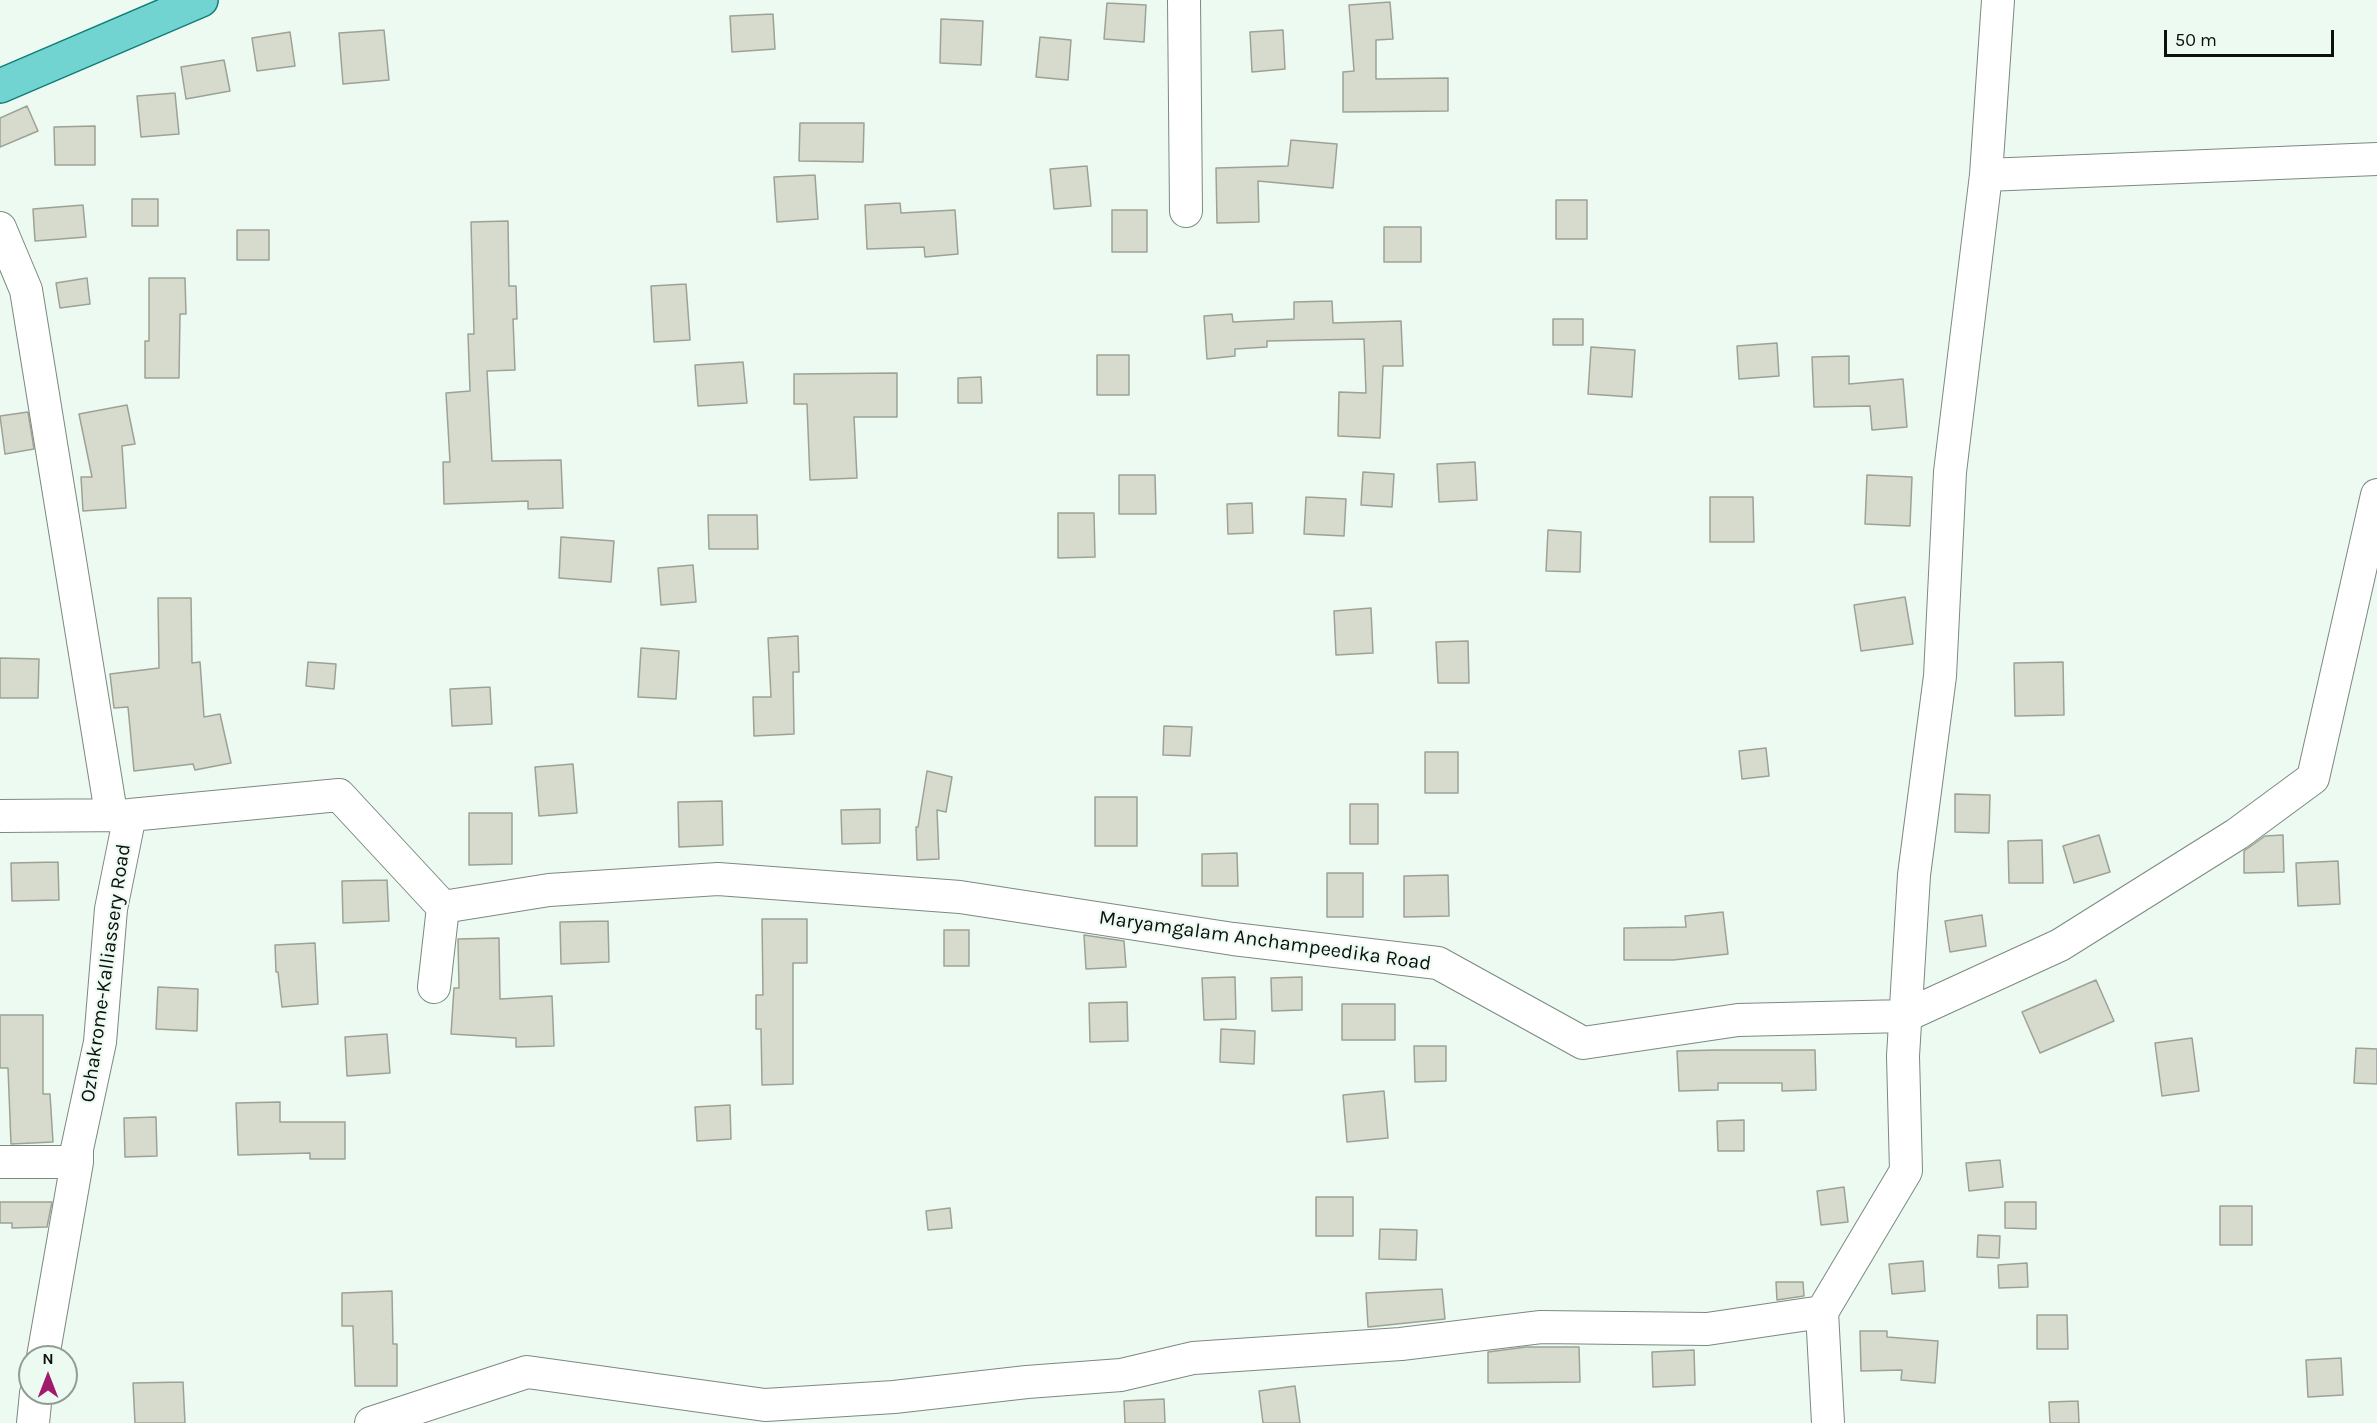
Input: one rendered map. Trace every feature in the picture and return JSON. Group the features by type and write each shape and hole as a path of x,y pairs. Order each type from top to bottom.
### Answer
{"main road":[{"path":"0,86 201,0"}],"street":[{"path":"1184,0 1186,211"},
{"path":"1828,1423 1822,1312 1906,1171 1903,1056 1914,875 1940,675 1950,472 1986,175 1998,0"},
{"path":"1986,175 2377,159"},
{"path":"0,228 26,290 120,814"},
{"name":"Maryamgalam Anchampeedika Road","path":"443,907 549,890 718,879 960,897 1233,939 1438,963 1583,1043 1738,1020 1905,1016 2060,945 2237,834 2313,778 2377,495"},
{"path":"0,816 120,814 339,795 443,907 434,987"},
{"name":"Ozhakrome-Kalliassery Road","path":"45,1345 77,1162 77,1149 100,1042 120,814"},
{"path":"0,1162 77,1162"},
{"path":"370,1423 527,1372 765,1405 894,1397 1027,1382 1121,1375 1193,1358 1401,1344 1542,1327 1707,1329 1822,1312"},
{"path":"33,1423 35,1405"}],"building":[{"path":"1390,2 1393,39 1376,40 1376,79 1448,78 1448,111 1343,112 1343,72 1354,71 1349,5"},
{"path":"1107,3 1146,5 1144,42 1104,39"},
{"path":"773,14 775,49 732,52 730,16"},
{"path":"941,19 983,21 981,65 940,63"},
{"path":"384,30 389,80 343,84 339,33"},
{"path":"1283,30 1285,69 1252,72 1250,32"},
{"path":"290,32 295,66 257,71 252,38"},
{"path":"1040,37 1071,40 1068,80 1036,77"},
{"path":"224,60 230,91 186,99 181,67"},
{"path":"175,93 179,134 141,137 137,96"},
{"path":"27,106 38,131 0,147 0,118"},
{"path":"800,123 864,123 863,162 799,161"},
{"path":"95,126 95,165 55,165 54,127"},
{"path":"1291,140 1337,144 1333,188 1258,181 1259,222 1217,223 1216,168 1288,166"},
{"path":"1087,166 1091,206 1054,209 1050,169"},
{"path":"815,175 818,219 777,222 774,177"},
{"path":"132,199 158,199 158,226 132,226"},
{"path":"1556,200 1587,200 1587,239 1556,239"},
{"path":"900,203 901,213 955,210 958,254 925,257 924,247 867,249 865,205"},
{"path":"83,205 86,237 35,241 33,209"},
{"path":"1112,210 1147,210 1147,252 1112,252"},
{"path":"508,221 509,286 516,286 517,319 513,319 515,370 487,371 492,461 561,460 563,508 528,509 528,501 444,504 443,462 450,462 446,393 470,391 468,334 474,334 471,222"},
{"path":"1384,227 1421,227 1421,262 1384,262"},
{"path":"237,230 269,230 269,260 237,260"},
{"path":"87,278 90,304 60,308 56,283"},
{"path":"149,278 185,278 186,314 180,314 179,378 145,378 145,341 149,341"},
{"path":"686,284 690,340 654,342 651,286"},
{"path":"1332,301 1333,323 1401,321 1403,366 1383,366 1380,438 1338,436 1339,392 1366,393 1364,339 1267,341 1267,347 1235,349 1235,356 1207,359 1204,316 1232,314 1233,322 1294,319 1294,302"},
{"path":"1553,319 1583,319 1583,345 1553,345"},
{"path":"1777,343 1779,376 1739,379 1737,346"},
{"path":"1591,347 1635,350 1632,397 1588,394"},
{"path":"1097,355 1129,355 1129,395 1097,395"},
{"path":"1849,356 1849,384 1903,379 1907,427 1872,430 1870,406 1814,407 1812,357"},
{"path":"743,362 747,403 698,406 695,365"},
{"path":"897,373 897,417 854,417 857,478 810,480 807,404 794,404 794,374"},
{"path":"981,377 982,403 958,403 958,378"},
{"path":"127,405 135,444 122,446 126,508 83,511 81,477 92,477 79,414"},
{"path":"28,412 34,449 5,454 0,416"},
{"path":"1475,462 1477,500 1439,502 1437,464"},
{"path":"1363,472 1394,474 1392,507 1361,505"},
{"path":"1119,475 1155,475 1156,514 1119,514"},
{"path":"1867,475 1912,477 1910,526 1865,524"},
{"path":"1306,497 1346,499 1344,536 1304,534"},
{"path":"1710,497 1753,497 1754,542 1710,542"},
{"path":"1252,503 1253,533 1228,534 1227,504"},
{"path":"1058,513 1094,513 1095,557 1058,558"},
{"path":"708,515 757,515 758,549 709,549"},
{"path":"1548,530 1581,532 1580,572 1546,571"},
{"path":"561,537 614,541 611,582 559,578"},
{"path":"693,565 696,602 661,605 658,568"},
{"path":"1905,597 1913,644 1861,651 1854,605"},
{"path":"158,598 191,598 192,663 200,662 204,717 220,714 231,763 195,770 193,764 134,771 128,707 114,708 110,674 159,668"},
{"path":"1371,608 1373,653 1336,655 1334,611"},
{"path":"798,636 799,672 793,672 794,734 754,736 753,697 771,697 768,638"},
{"path":"1468,641 1469,683 1438,683 1436,642"},
{"path":"641,648 679,651 676,699 638,697"},
{"path":"0,658 39,659 38,698 0,698"},
{"path":"308,662 336,664 334,689 306,686"},
{"path":"2063,662 2064,715 2015,716 2014,663"},
{"path":"490,687 492,724 452,726 450,689"},
{"path":"1164,726 1192,727 1190,756 1163,755"},
{"path":"1766,748 1769,776 1742,779 1739,751"},
{"path":"1425,752 1458,752 1458,793 1425,793"},
{"path":"573,764 577,813 539,816 535,767"},
{"path":"927,771 952,777 946,812 937,810 939,859 917,860 916,827 918,827"},
{"path":"1955,794 1990,795 1989,833 1955,832"},
{"path":"1095,797 1137,797 1137,846 1095,846"},
{"path":"722,801 723,845 679,847 678,802"},
{"path":"1350,804 1378,804 1378,844 1350,844"},
{"path":"880,809 880,843 842,844 841,810"},
{"path":"469,813 512,813 512,864 469,865"},
{"path":"2099,835 2110,872 2074,883 2063,846"},
{"path":"2283,835 2284,872 2244,873 2244,851 2265,836"},
{"path":"2042,840 2043,883 2009,883 2008,841"},
{"path":"1237,853 1238,886 1202,886 1202,854"},
{"path":"2338,861 2340,904 2298,906 2296,863"},
{"path":"58,862 59,900 12,901 11,863"},
{"path":"1327,873 1363,873 1363,917 1327,917"},
{"path":"1448,875 1449,916 1404,917 1404,876"},
{"path":"387,880 389,921 343,923 342,881"},
{"path":"1723,912 1728,954 1673,960 1624,960 1624,928 1686,927 1685,916"},
{"path":"1982,915 1986,946 1950,952 1945,921"},
{"path":"762,919 807,919 807,963 793,963 793,1084 762,1085 761,1029 756,1029 756,995 763,995"},
{"path":"608,921 609,962 561,964 560,922"},
{"path":"944,930 969,930 969,966 944,966"},
{"path":"1084,935 1124,941 1126,967 1086,969"},
{"path":"499,938 500,999 552,996 554,1046 516,1047 516,1038 451,1034 454,988 459,988 458,939"},
{"path":"315,943 318,1004 282,1007 278,972 276,972 275,945"},
{"path":"1235,977 1236,1019 1204,1020 1202,978"},
{"path":"1302,977 1302,1010 1272,1011 1271,978"},
{"path":"2096,980 2114,1021 2040,1053 2022,1012"},
{"path":"158,987 198,989 197,1031 156,1029"},
{"path":"1127,1002 1128,1041 1090,1042 1089,1003"},
{"path":"1342,1004 1395,1004 1395,1040 1342,1040"},
{"path":"0,1015 43,1015 43,1094 50,1094 53,1142 11,1144 8,1068 0,1068"},
{"path":"1221,1029 1255,1031 1254,1064 1220,1062"},
{"path":"387,1034 390,1073 347,1076 345,1037"},
{"path":"2192,1038 2199,1091 2162,1096 2155,1043"},
{"path":"1414,1046 1446,1046 1446,1081 1415,1082"},
{"path":"2356,1048 2377,1049 2377,1084 2354,1083"},
{"path":"1815,1050 1816,1090 1782,1091 1782,1083 1718,1083 1718,1090 1679,1091 1677,1051"},
{"path":"1384,1091 1388,1138 1347,1142 1343,1095"},
{"path":"280,1102 280,1122 345,1122 345,1159 310,1159 310,1153 238,1155 236,1103"},
{"path":"730,1105 731,1139 697,1141 695,1107"},
{"path":"156,1117 157,1156 125,1157 124,1118"},
{"path":"1744,1120 1744,1151 1718,1151 1717,1121"},
{"path":"2000,1160 2003,1187 1969,1191 1966,1163"},
{"path":"1844,1187 1848,1222 1821,1225 1817,1191"},
{"path":"1316,1197 1353,1197 1353,1236 1316,1236"},
{"path":"0,1202 52,1202 47,1227 12,1228 12,1223 0,1223"},
{"path":"2005,1202 2036,1202 2036,1229 2005,1228"},
{"path":"2220,1206 2252,1206 2252,1245 2220,1245"},
{"path":"950,1208 952,1228 928,1230 926,1211"},
{"path":"1380,1229 1417,1230 1416,1260 1379,1259"},
{"path":"1978,1235 2000,1236 1999,1258 1977,1257"},
{"path":"1923,1261 1925,1291 1892,1294 1889,1264"},
{"path":"2027,1263 2028,1287 1999,1288 1998,1265"},
{"path":"1776,1282 1803,1282 1804,1296 1777,1300"},
{"path":"1442,1289 1445,1319 1368,1327 1366,1293"},
{"path":"392,1291 393,1344 397,1344 397,1386 355,1386 353,1326 342,1326 342,1293"},
{"path":"2037,1315 2067,1315 2068,1349 2037,1349"},
{"path":"1860,1331 1887,1331 1887,1337 1938,1341 1935,1383 1901,1380 1902,1370 1861,1371"},
{"path":"1526,1347 1579,1347 1580,1382 1488,1383 1488,1352"},
{"path":"1694,1350 1695,1385 1653,1387 1652,1352"},
{"path":"2341,1358 2343,1395 2308,1397 2306,1360"},
{"path":"183,1382 185,1423 135,1423 133,1383"},
{"path":"1295,1386 1300,1423 1263,1423 1259,1391"},
{"path":"1164,1399 1165,1423 1125,1423 1124,1401"},
{"path":"2078,1401 2079,1423 2050,1423 2049,1402"}]}
